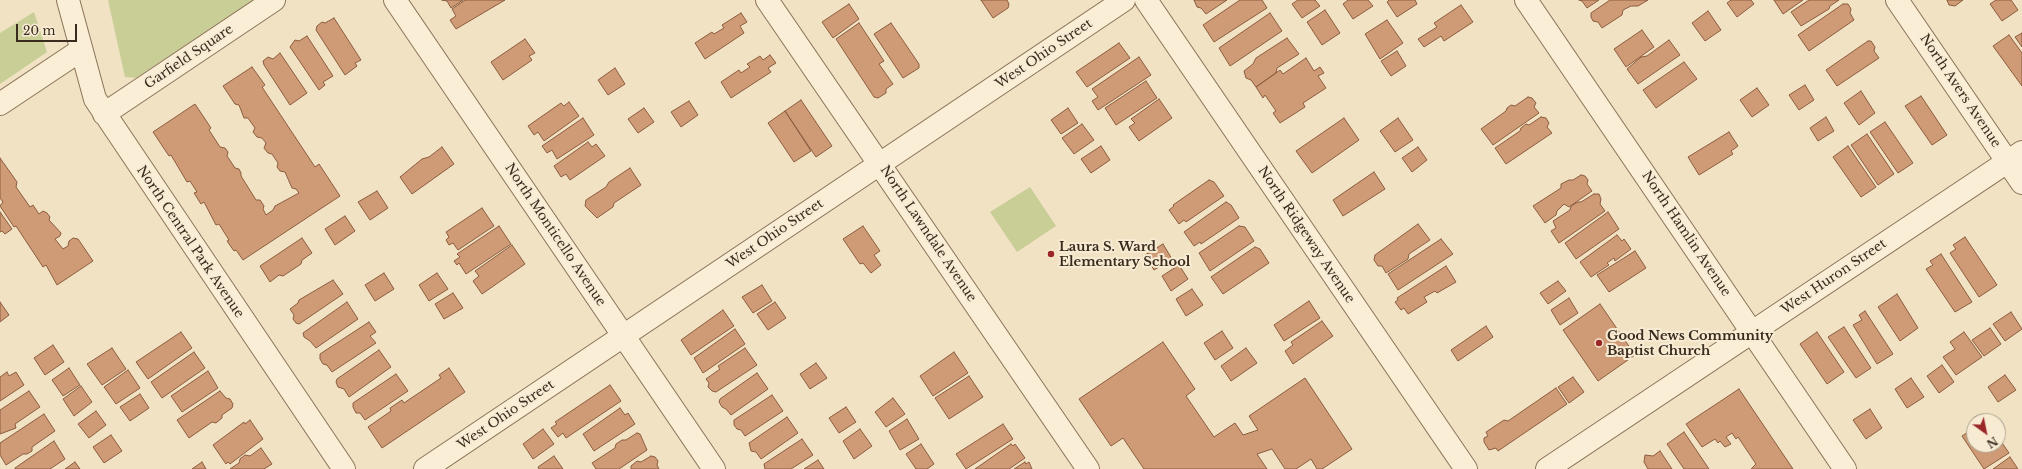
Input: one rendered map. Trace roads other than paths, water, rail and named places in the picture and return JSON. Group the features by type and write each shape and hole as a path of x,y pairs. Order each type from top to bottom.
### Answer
{"street":[{"name":"North Central Park Avenue","path":"68,0 95,99 344,469"},
{"name":"Garfield Square","path":"104,114 274,0"},
{"name":"North Monticello Avenue","path":"395,0 714,469"},
{"name":"North Lawndale Avenue","path":"768,0 1088,469"},
{"name":"West Ohio Street","path":"425,469 1124,0"},
{"name":"North Ridgeway Avenue","path":"1146,0 1466,469"},
{"name":"North Hamlin Avenue","path":"1526,0 1845,469"},
{"name":"North Avers Avenue","path":"1897,0 2015,157 2022,183"},
{"path":"0,104 81,50"},
{"name":"West Huron Street","path":"1547,469 2015,157"}],"place":[{"name":"Laura S. Ward Elementary School","path":"1051,254"},
{"name":"Good News Community Baptist Church","path":"1599,343"}]}
